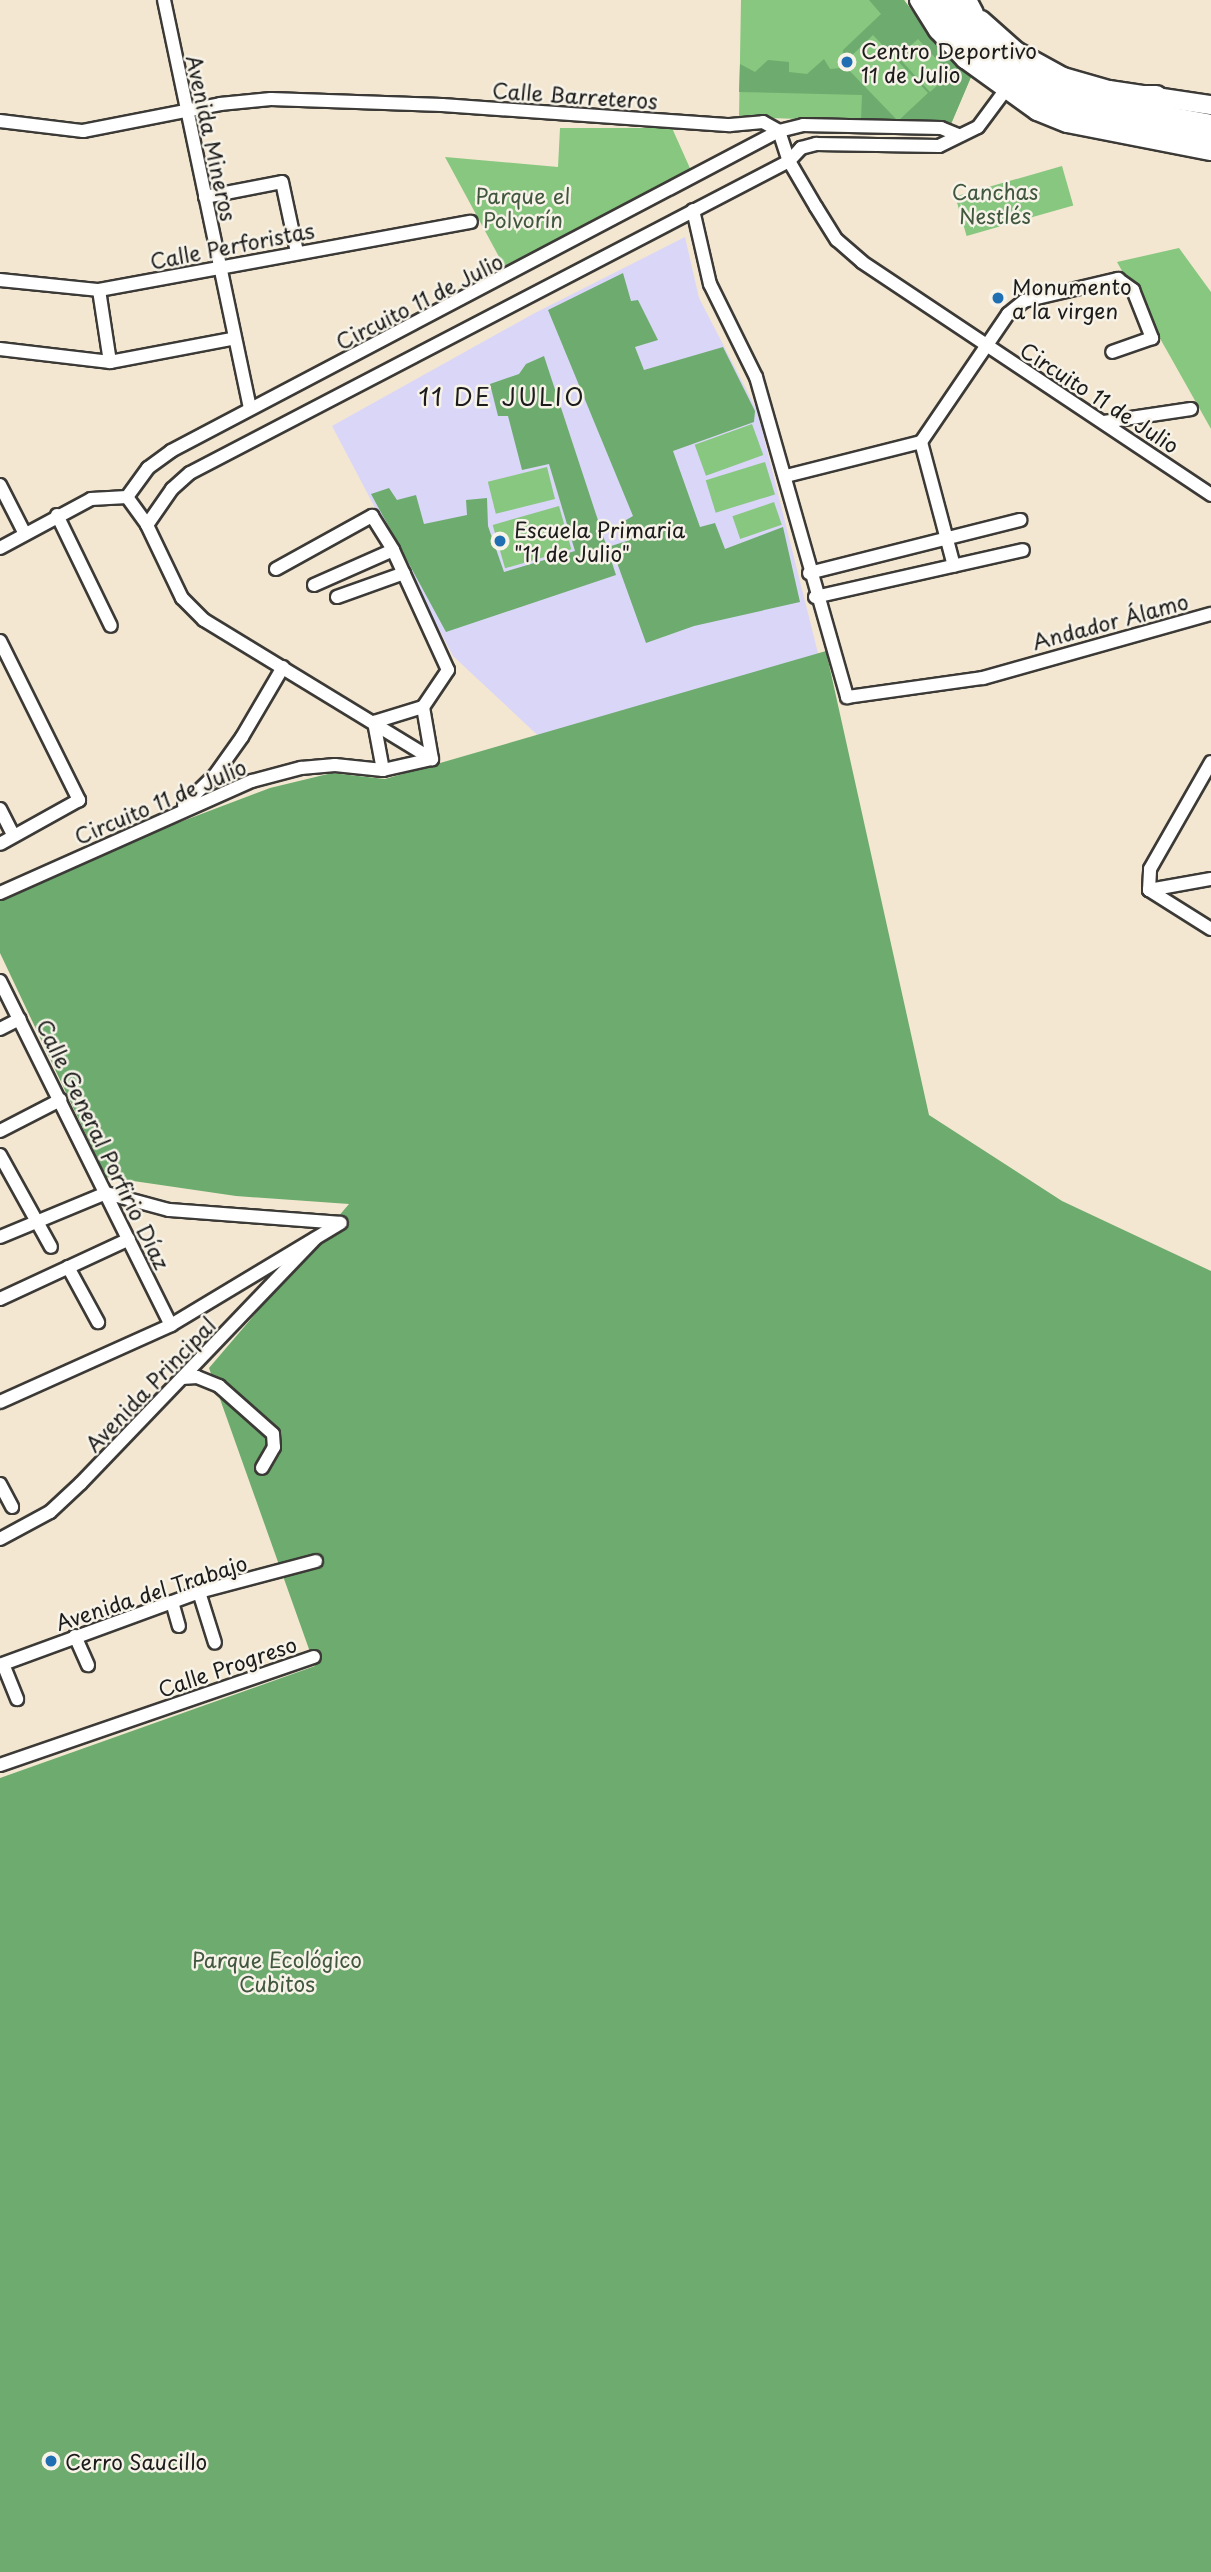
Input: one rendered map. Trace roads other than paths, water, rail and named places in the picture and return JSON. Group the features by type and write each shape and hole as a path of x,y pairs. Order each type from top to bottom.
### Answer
{"main road":[{"path":"936,0 978,54 999,67 1047,86 1088,94 1156,95"},
{"path":"936,0 960,37 1000,74 1041,98 1080,113 1211,138"},
{"path":"953,0 992,47 1049,84 1118,107 1211,124"}],"street":[{"name":"Avenida Mineros","path":"163,0 220,265 232,340 250,407"},
{"path":"919,0 937,30 1004,92 1067,123 1211,151"},
{"path":"968,4 1016,51 1063,77 1109,90 1211,104"},
{"path":"789,161 801,148 816,144 939,146 978,127 1004,92"},
{"name":"Calle Barreteros","path":"0,121 83,131 186,114 220,104 284,99 443,105 730,125 763,122 779,131 816,125 941,128 958,135"},
{"name":"Circuito 11 de Julio","path":"127,497 148,468 171,451 250,407 385,339 779,131 789,161 838,240 902,292 1104,422 1211,495"},
{"name":"Circuito 11 de Julio","path":"147,525 172,489 190,474 398,361 789,161"},
{"path":"205,197 282,183 297,252"},
{"path":"693,210 705,270 756,377 786,476 815,597 1023,550"},
{"name":"Calle Perforistas","path":"0,280 99,290 220,265 471,222"},
{"path":"786,476 921,442 1008,314 1024,300 1118,279 1133,290 1152,338 1112,352"},
{"path":"99,290 110,362"},
{"path":"385,339 398,361"},
{"path":"0,349 110,362 232,340"},
{"path":"1104,422 1191,409"},
{"path":"921,442 954,566"},
{"path":"1,485 25,534"},
{"path":"0,548 91,499 127,497 147,525 182,598 204,620 432,759"},
{"path":"57,515 111,626"},
{"path":"276,569 372,516 393,550 448,670 423,707 374,722"},
{"path":"809,572 1020,520"},
{"path":"314,585 393,550"},
{"path":"337,597 404,573"},
{"name":"Andador Álamo","path":"815,597 847,697 952,682 1211,614"},
{"path":"0,641 79,800 0,844"},
{"path":"183,807 242,737 283,667"},
{"path":"423,707 432,759"},
{"path":"374,722 383,770"},
{"name":"Circuito 11 de Julio","path":"0,893 183,807 252,781 301,768 335,765 383,770 432,759"},
{"path":"1149,890 1150,869 1211,762"},
{"path":"0,809 14,836"},
{"path":"1149,890 1211,879"},
{"path":"1149,890 1211,929"},
{"name":"Calle General Porfirio Díaz","path":"0,981 171,1325"},
{"path":"0,1029 20,1019"},
{"path":"0,1131 60,1100"},
{"path":"0,1155 38,1219 51,1247"},
{"path":"0,1237 106,1193 169,1210 341,1223 171,1325 0,1402"},
{"path":"0,1299 130,1239"},
{"name":"Avenida Principal","path":"0,1539 50,1512 314,1239"},
{"path":"68,1267 98,1322"},
{"path":"182,1378 197,1377 219,1386 272,1434 274,1447 262,1468"},
{"path":"0,1484 12,1507"},
{"name":"Avenida del Trabajo","path":"2,1665 199,1592 316,1561"},
{"path":"199,1592 215,1643"},
{"path":"172,1602 179,1626"},
{"path":"75,1636 88,1665"},
{"name":"Calle Progreso","path":"0,1765 314,1657"},
{"path":"2,1665 17,1699"}],"place":[{"name":"Centro Deportivo 11 de Julio","path":"847,62"},
{"name":"Monumento a la virgen","path":"998,298"},
{"name":"Escuela Primaria \"11 de Julio\"","path":"500,541"},
{"name":"Cerro Saucillo","path":"51,2461"}],"district":[{"name":"11 DE JULIO","path":"502,397"}],"park label":[{"name":"Canchas Nestlés","path":"995,203"},
{"name":"Parque el Polvorín","path":"523,207"},
{"name":"Parque Ecológico Cubitos","path":"277,1971"}]}
